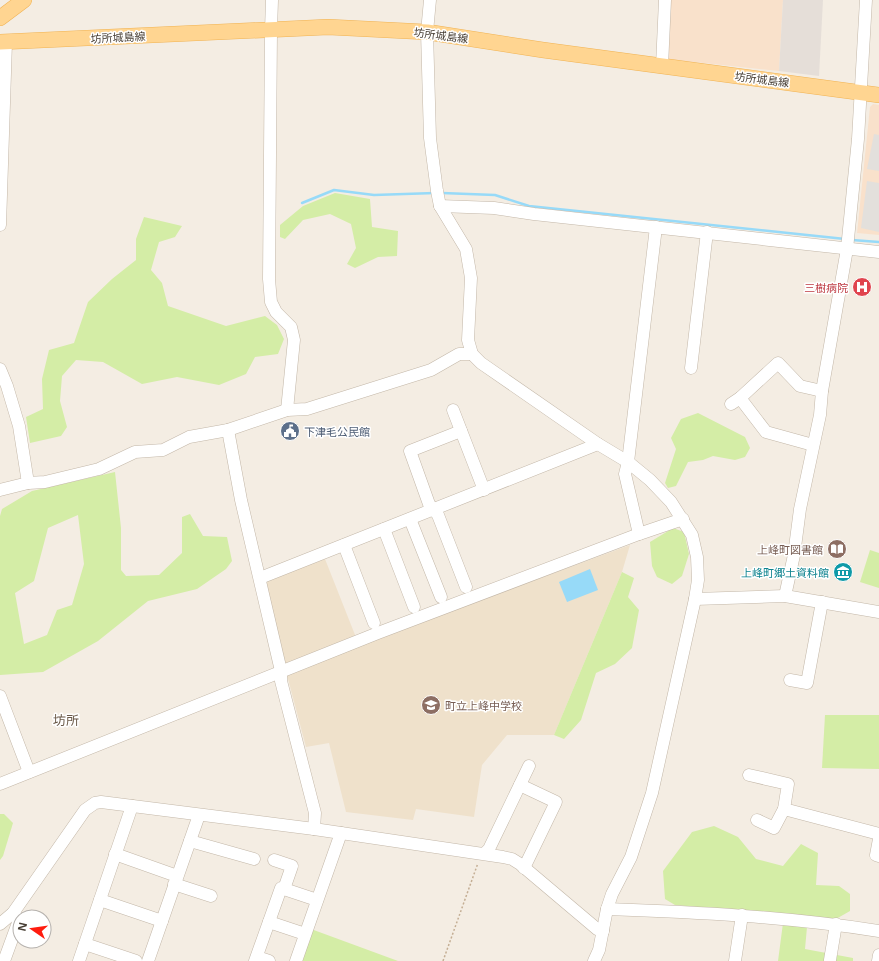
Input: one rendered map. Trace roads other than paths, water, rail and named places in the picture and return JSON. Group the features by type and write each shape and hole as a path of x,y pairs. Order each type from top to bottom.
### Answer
{"main road":[{"path":"0,18 24,0"},
{"name":"坊所城島線","path":"3,42 328,27 427,32 543,50 879,95"}],"street":[{"path":"272,0 270,286 271,302 276,312 291,328 294,340 287,410"},
{"path":"430,0 427,32 430,138 440,206 466,249 471,278 468,340 472,354 481,363 598,444 628,462 650,480 671,502 683,519 692,535 697,557 698,580 695,599 652,793 631,857 612,894 607,909 598,957"},
{"path":"662,66 665,0"},
{"path":"785,596 794,556 800,509 820,415 822,391 847,249 858,139 866,0"},
{"path":"0,225 3,42"},
{"path":"440,206 494,208 534,214 879,252"},
{"path":"639,534 626,474 656,227"},
{"path":"691,368 707,232"},
{"path":"0,490 28,483 45,482 99,469 135,452 163,450 189,437 228,430 287,410 307,410 431,370 459,354 472,354"},
{"path":"813,445 766,432 735,401 778,363 800,386 822,391"},
{"path":"0,369 7,386 19,426 28,483"},
{"path":"453,410 484,490"},
{"path":"228,430 241,500 260,578 282,681 315,813 314,829"},
{"path":"461,431 410,451 429,504 438,515 466,587"},
{"path":"260,578 598,444"},
{"path":"410,519 441,597"},
{"path":"0,784 378,633 639,534 683,519"},
{"path":"384,529 414,607"},
{"path":"344,545 374,623"},
{"path":"695,599 785,596 879,612"},
{"path":"790,680 807,683 822,602"},
{"path":"0,696 29,772"},
{"path":"485,854 489,849 529,766"},
{"path":"749,775 788,784 784,809 774,828 757,820"},
{"path":"520,785 556,802 524,868"},
{"path":"16,909 85,810 96,803 101,802 314,829 512,859 596,929 603,931"},
{"path":"79,961 132,806"},
{"path":"784,809 879,834"},
{"path":"148,961 199,815"},
{"path":"296,961 341,833"},
{"path":"879,839 876,855 879,856"},
{"path":"190,841 254,859"},
{"path":"115,854 211,896"},
{"path":"274,860 292,866 284,889"},
{"path":"269,961 256,959 281,888 317,900"},
{"path":"100,900 162,921"},
{"path":"607,909 742,915 836,924 879,930"},
{"path":"0,924 12,914"},
{"path":"735,961 742,915"},
{"path":"269,922 305,934"},
{"path":"830,960 836,924"},
{"path":"4,961 12,939"},
{"path":"85,944 136,961"},
{"path":"878,961 879,955"}],"water":[{"path":"590,569 598,590 567,602 559,582"}],"waterway":[{"path":"302,203 334,190 374,195 435,193"},
{"path":"442,193 495,195 529,206 845,239"},
{"path":"852,240 879,242"}],"place":[{"name":"三樹病院","path":"862,287"},
{"name":"下津毛公民館","path":"290,431"},
{"name":"上峰町図書館","path":"837,549"},
{"name":"上峰町郷土資料館","path":"843,572"},
{"name":"町立上峰中学校","path":"431,705"}],"district":[{"name":"坊所","path":"66,720"}]}
